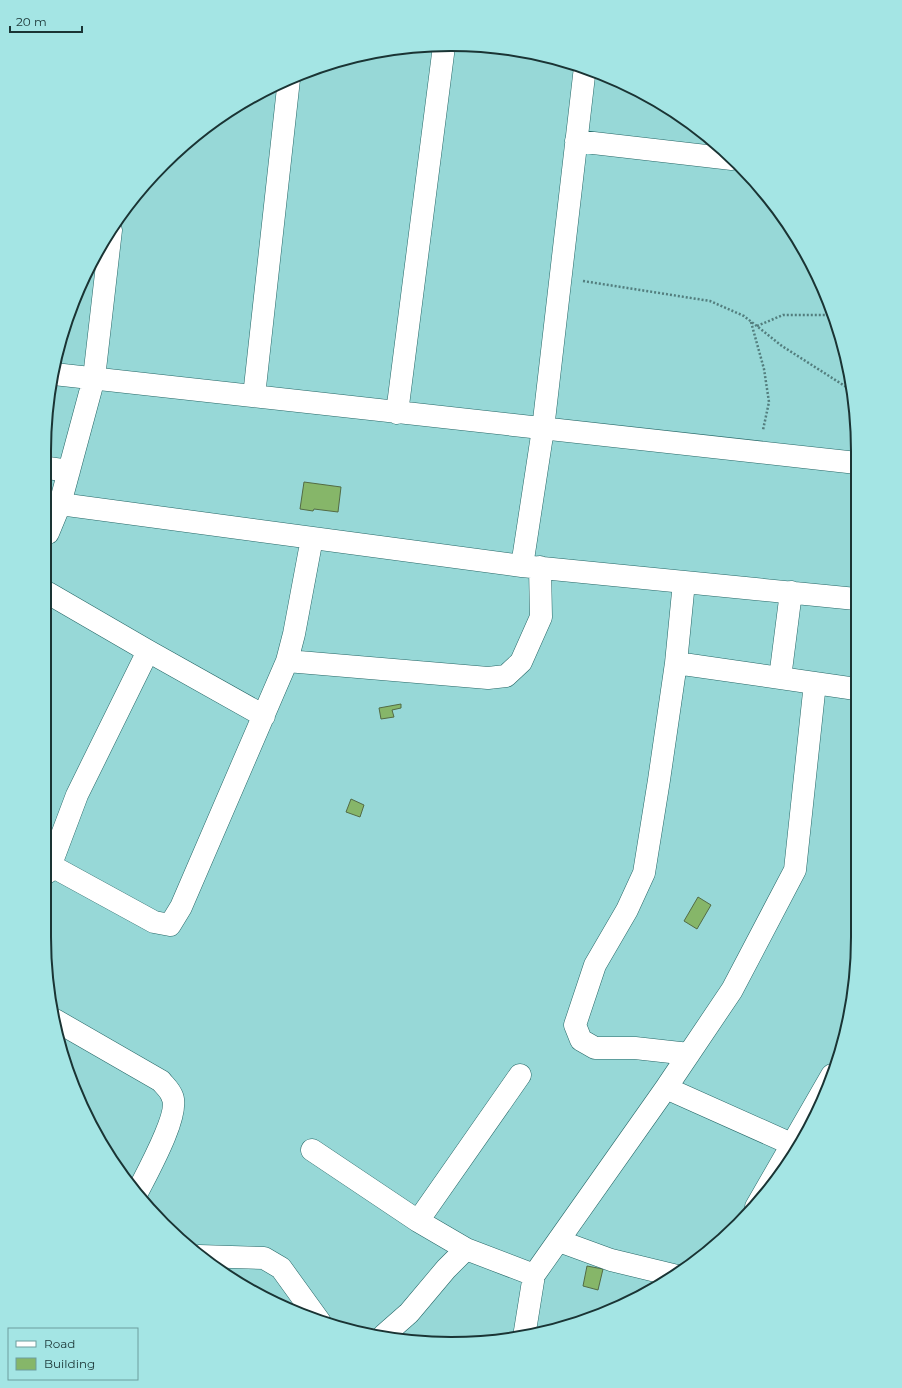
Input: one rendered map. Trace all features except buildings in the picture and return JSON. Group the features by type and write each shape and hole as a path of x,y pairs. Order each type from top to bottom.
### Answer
{"street":[{"path":"397,412 443,51"},
{"path":"287,662 488,678 506,676 521,662 541,617 531,567 543,429 584,74"},
{"path":"254,396 288,85"},
{"path":"576,141 723,158"},
{"path":"51,526 60,504 94,378 109,243"},
{"path":"59,374 851,462"},
{"path":"51,468 69,471"},
{"path":"60,504 531,567 851,598"},
{"path":"51,869 154,922 170,926 181,907 287,662 294,634 312,538"},
{"path":"684,582 676,663 660,780 644,873 628,910 595,965 575,1025 581,1040 595,1048 635,1048 689,1054"},
{"path":"780,678 791,592"},
{"path":"51,595 264,716"},
{"path":"51,860 77,795 148,651"},
{"path":"676,663 851,688"},
{"path":"525,1330 534,1276 666,1088 732,990 795,870 815,683"},
{"path":"61,1024 161,1081 173,1096 174,1108 168,1131 140,1188"},
{"path":"418,1221 520,1075"},
{"path":"666,1088 793,1144"},
{"path":"312,1150 418,1221 466,1249 534,1276"},
{"path":"558,1241 611,1260 667,1274"},
{"path":"388,1332 409,1313 446,1269 466,1249"},
{"path":"210,1256 264,1258 281,1268 313,1313"}],"path":[{"path":"561,278 710,301 744,316 782,346 846,387"},
{"path":"757,326 783,315 827,315"},
{"path":"751,321 764,370 769,402 758,452"}]}
